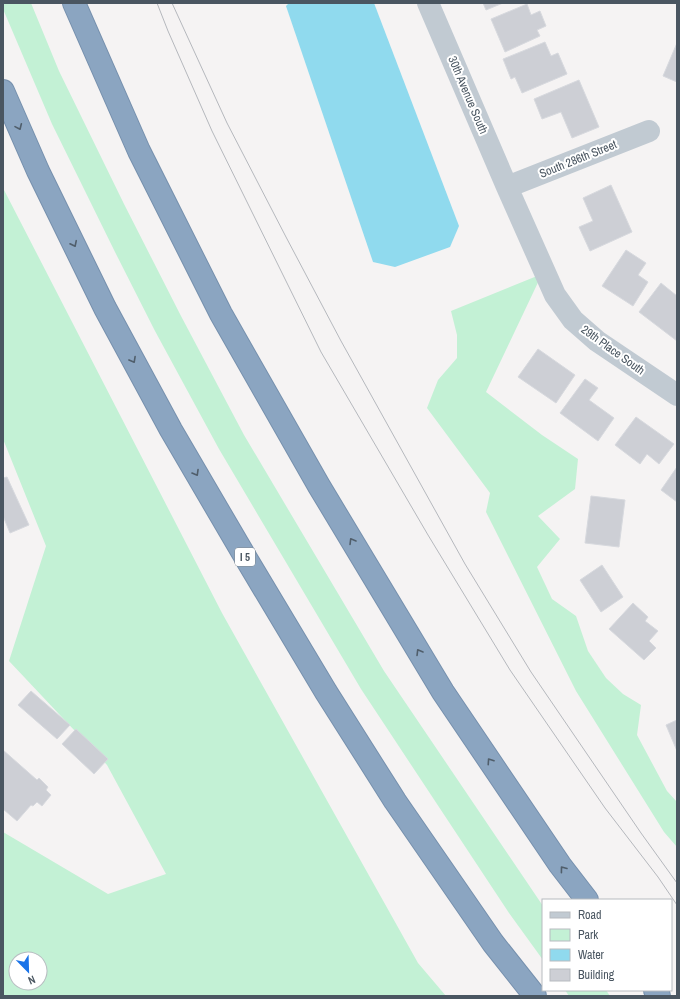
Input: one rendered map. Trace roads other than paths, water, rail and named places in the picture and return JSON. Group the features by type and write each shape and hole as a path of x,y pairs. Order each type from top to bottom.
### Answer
{"highway":[{"path":"74,3 142,158 221,314 315,479 443,692 560,865 586,899"},
{"name":"I 5","path":"3,91 38,171 105,308 171,430 247,560 326,692 395,801 492,943 535,996"}],"street":[{"name":"30th Avenue South","path":"428,3 507,187"},
{"name":"South 286th Street","path":"507,187 648,131"},
{"name":"29th Place South","path":"507,187 555,295 573,320 597,341 674,388"}],"water":[{"path":"289,3 374,3 459,226 450,247 395,267 373,262 286,6"}],"tram line":[{"path":"157,3 212,131 321,352 428,535 510,670 605,808 658,877 677,905"},
{"path":"172,3 227,123 286,237 341,341 465,564 531,672 677,883"}]}
